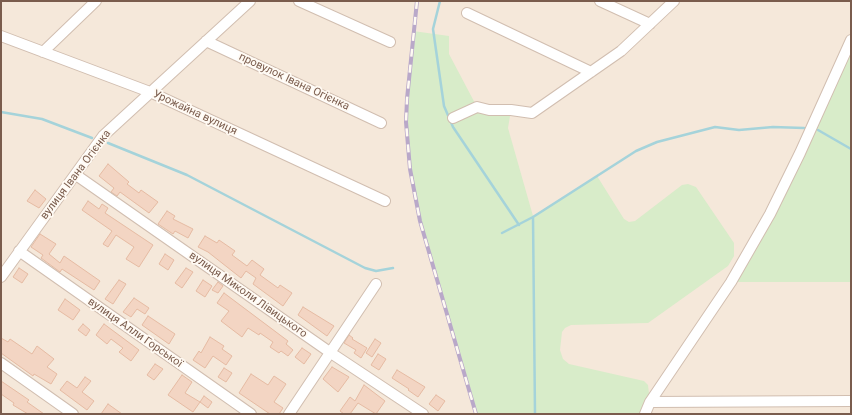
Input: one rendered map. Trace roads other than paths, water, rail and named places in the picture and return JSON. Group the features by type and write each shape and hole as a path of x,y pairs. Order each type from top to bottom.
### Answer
{"street":[{"path":"43,52 96,1"},
{"name":"вулиця Івана Огієнка","path":"1,277 5,263 19,251 76,175 103,136 250,1"},
{"path":"299,1 390,42"},
{"path":"600,1 650,24"},
{"path":"454,118 477,107 489,110 511,110 532,113 621,51 674,1"},
{"path":"467,13 591,72"},
{"name":"Урожайна вулиця","path":"1,36 150,92 385,201"},
{"path":"645,414 650,402 731,282 763,226 785,185 851,40"},
{"name":"провулок Івана Огієнка","path":"206,41 381,123"},
{"name":"вулиця Миколи Лівицького","path":"76,175 331,353 423,414"},
{"name":"вулиця Алли Горської","path":"19,251 251,414"},
{"path":"289,414 376,284"},
{"path":"1,363 73,414"},
{"path":"650,402 851,401"}],"waterway":[{"path":"440,1 433,29 444,106 453,127 519,225"},
{"path":"1,112 42,119 92,138"},
{"path":"502,233 533,217 636,151 657,142 715,127 739,130 773,127 804,128"},
{"path":"818,130 851,149"},
{"path":"108,143 187,175 365,268 376,271 393,268"},
{"path":"533,217 535,414"}],"railway":[{"path":"417,1 406,122 410,169 420,221 476,414"}]}
